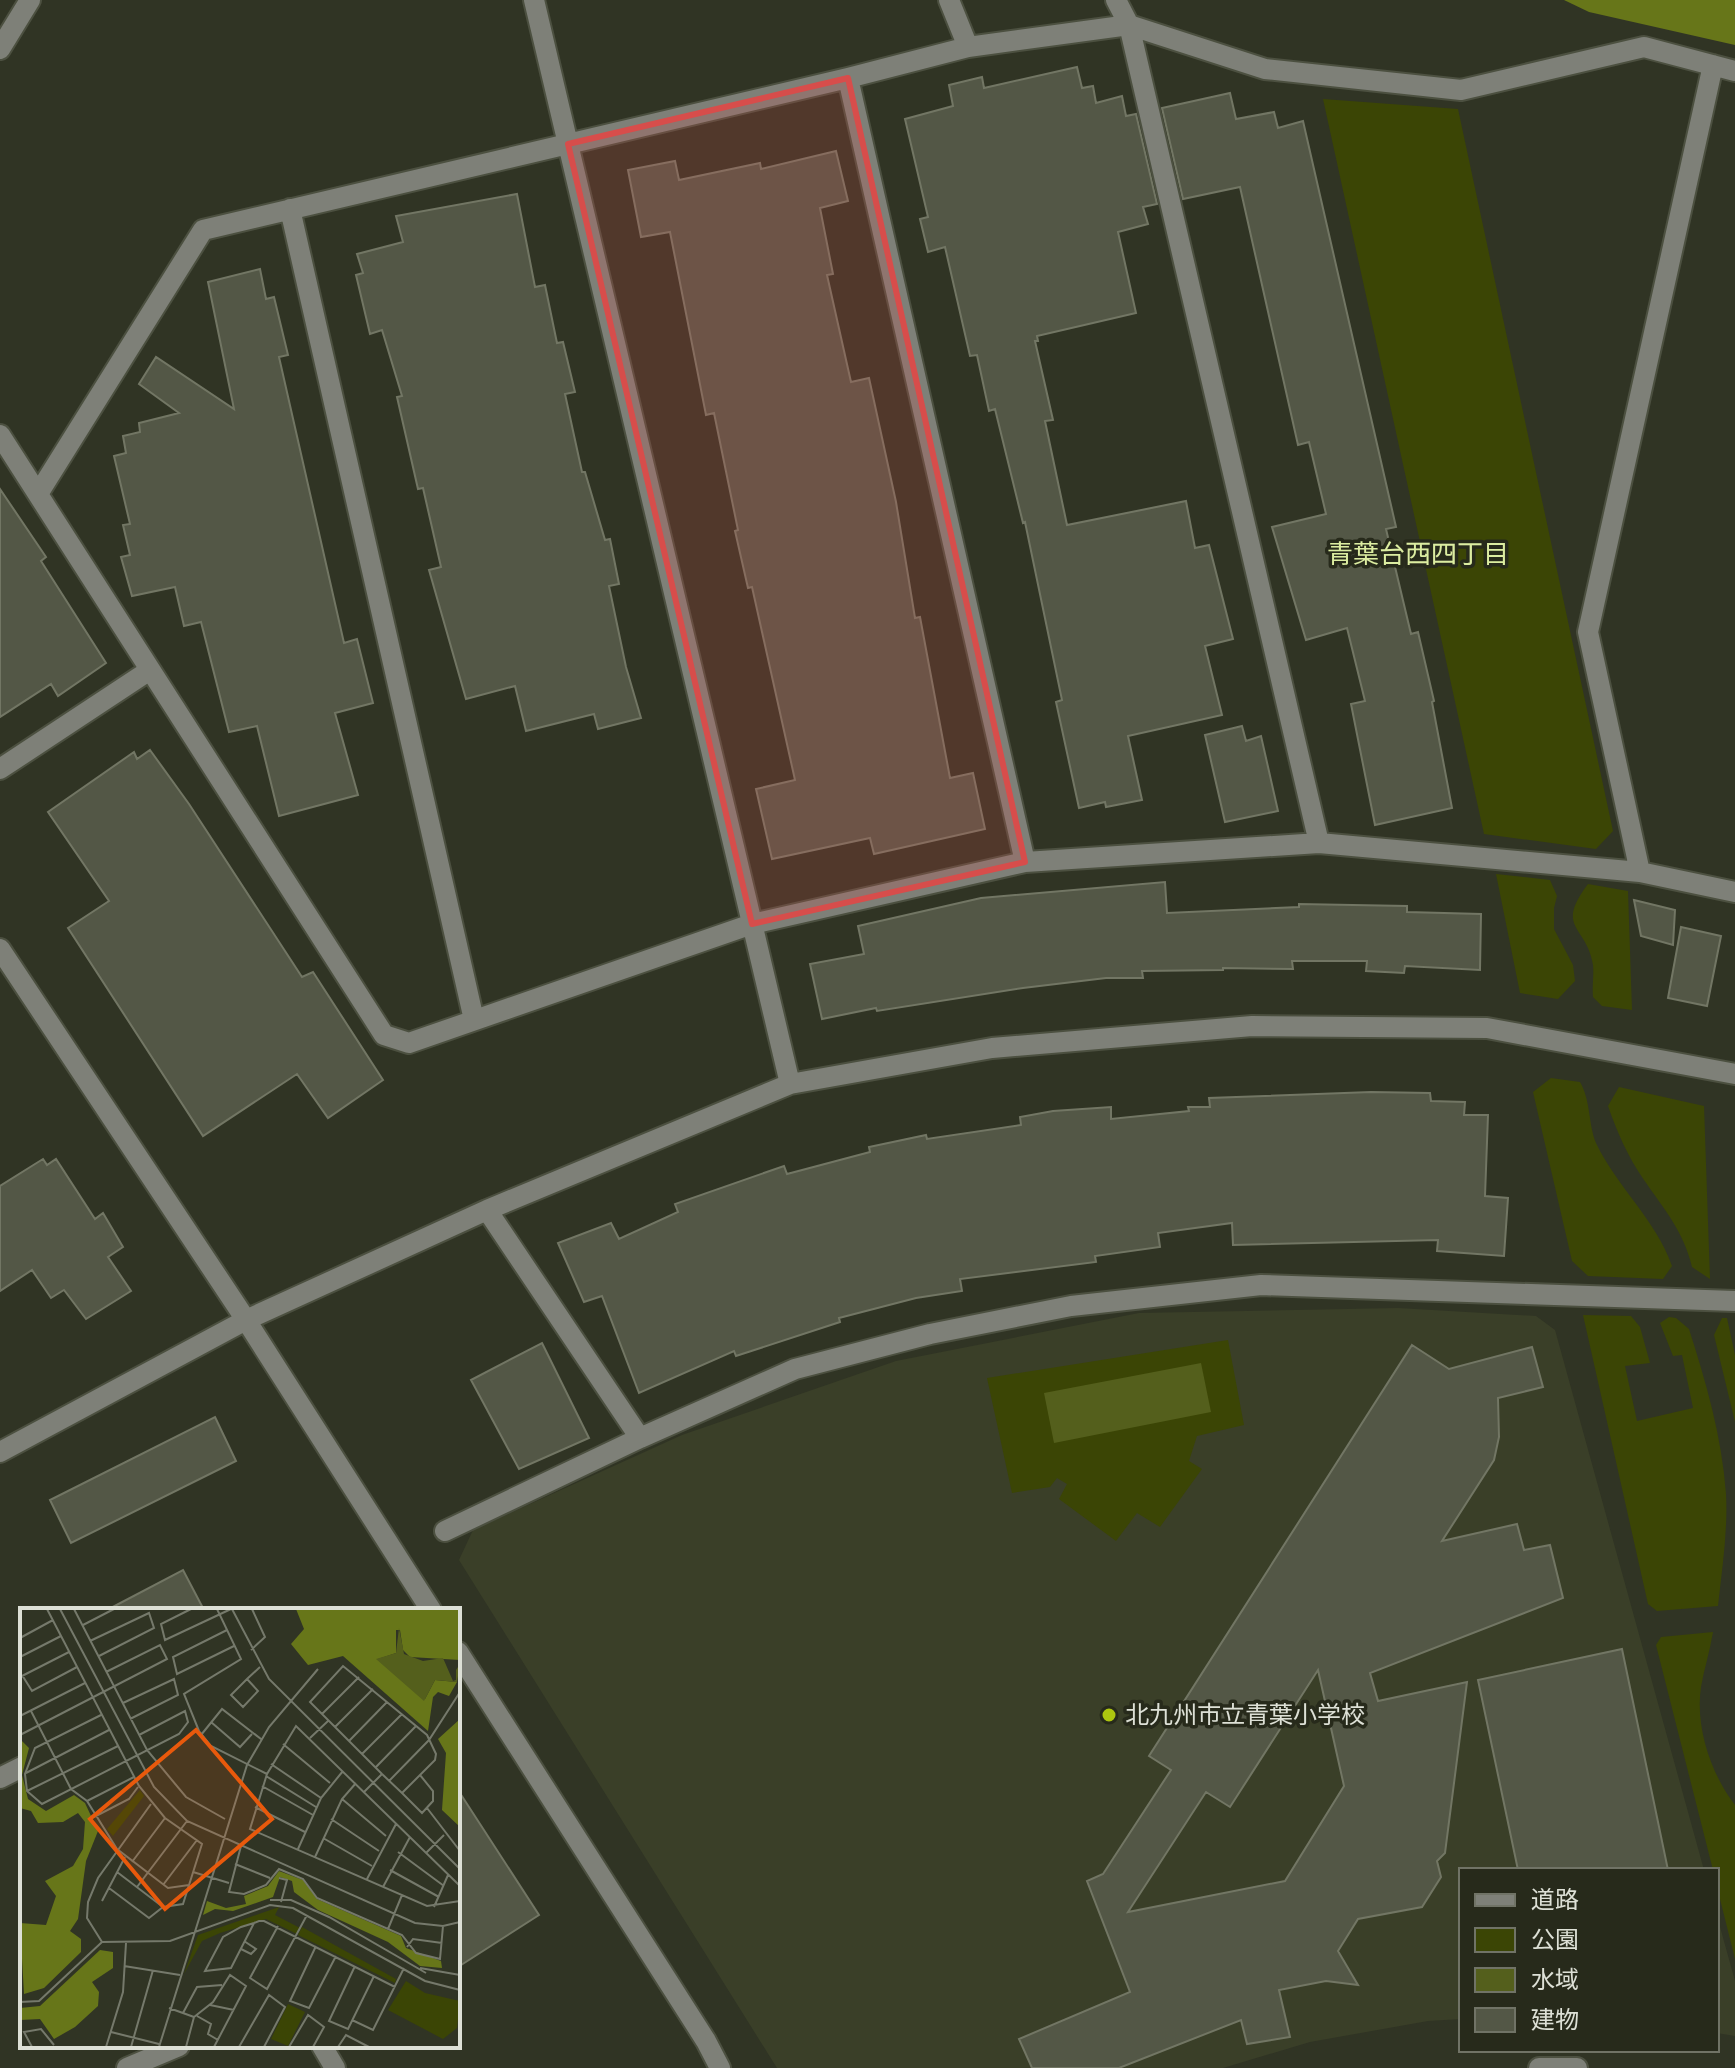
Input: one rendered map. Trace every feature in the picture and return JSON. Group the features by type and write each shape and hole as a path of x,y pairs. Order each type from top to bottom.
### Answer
{"street":[{"path":"0,49 30,0"},
{"path":"534,0 790,1084"},
{"path":"949,0 968,47"},
{"path":"1116,0 1129,25 1319,843"},
{"path":"38,494 203,230 968,47 1129,25 1265,69 1461,90 1644,47 1735,71"},
{"path":"1640,872 1588,632 1713,65"},
{"path":"848,78 1025,862"},
{"path":"290,209 474,1020"},
{"path":"0,435 384,1035 409,1043 752,924 1025,862 1319,843 1640,872 1735,892"},
{"path":"0,769 150,670"},
{"path":"0,949 246,1320 430,1608"},
{"path":"0,1452 246,1320 487,1210 790,1084 992,1048 1252,1026 1487,1028 1735,1074"},
{"path":"487,1210 640,1438"},
{"path":"445,1531 640,1438 795,1369 930,1334 1071,1306 1261,1285 1735,1301"},
{"path":"460,1655 706,2041 720,2068"},
{"path":"0,1778 20,1768"},
{"path":"127,2068 174,2048"},
{"path":"323,2048 335,2068"},
{"path":"1539,2068 1577,2068"}],"highlighted area":[{"path":"848,78 1025,862 752,924 568,144"}],"shaded area":[{"path":"1564,0 1735,0 1735,45 1589,12"},
{"name":"北九州市立青葉小学校","path":"1398,1308 1536,1316 1555,1330 1703,1868 1459,1868 1459,2019 1428,2021 1310,2042 1223,2068 777,2068 459,1560 473,1530 682,1435 896,1361 1139,1313"},
{"path":"1719,1923 1735,1981 1735,2036 1719,2033"}],"green space":[{"path":"1323,99 1458,109 1613,831 1596,849 1484,834"},
{"path":"1496,874 1550,880 1557,896 1554,929 1573,965 1575,981 1558,999 1520,993"},
{"path":"1588,884 1628,891 1632,1010 1602,1006 1593,997 1590,952 1573,919 1578,899"},
{"path":"1551,1078 1580,1082 1596,1143 1665,1249 1672,1266 1663,1279 1588,1276 1572,1261 1533,1092"},
{"path":"1619,1087 1704,1106 1710,1279 1692,1267 1679,1232 1623,1144 1608,1106"},
{"path":"1583,1315 1631,1316 1640,1327 1650,1363 1625,1366 1637,1421 1693,1408 1682,1355 1673,1356 1660,1323 1669,1317 1676,1318 1689,1329 1712,1410 1724,1473 1726,1522 1718,1606 1657,1611 1648,1604"},
{"path":"1722,1318 1727,1318 1735,1355 1735,1422 1714,1335"},
{"path":"1228,1340 1244,1425 1197,1436 1189,1461 1202,1469 1160,1527 1137,1513 1116,1541 1059,1499 1067,1484 1057,1478 1050,1487 1012,1493 987,1378"},
{"path":"1713,1632 1701,1687 1700,1718 1712,1765 1735,1805 1735,1959 1719,1895 1719,1868 1712,1868 1656,1645 1661,1637"}],"water":[{"path":"1201,1363 1211,1412 1054,1443 1044,1393"}],"building":[{"path":"1077,67 1082,88 1093,86 1096,103 1122,96 1126,116 1136,114 1157,204 1143,207 1148,224 1118,232 1136,313 1037,336 1038,341 1035,341 1053,420 1045,421 1067,525 1186,501 1195,548 1209,545 1233,639 1205,646 1222,715 1128,736 1142,800 1106,807 1105,802 1079,808 1056,702 1062,700 1025,522 995,409 989,411 977,355 970,356 945,247 928,252 920,219 928,217 905,119 953,106 949,85 982,77 984,88"},
{"path":"1230,93 1236,119 1274,112 1278,128 1303,121 1396,527 1386,529 1411,634 1418,632 1434,701 1452,808 1375,825 1351,704 1365,701 1347,628 1306,640 1272,527 1326,514 1309,442 1298,445 1240,187 1183,199 1162,108"},
{"path":"836,151 848,201 820,208 833,274 827,275 851,382 869,378 896,502 915,618 920,617 950,778 973,773 985,829 874,854 870,838 772,859 756,789 795,780 752,587 748,588 735,531 738,530 714,413 706,415 670,232 641,237 628,170 675,161 679,180 760,163 761,169"},
{"path":"517,194 535,287 545,285 557,343 563,342 575,392 565,394 582,472 585,472 605,540 610,539 619,584 609,586 626,667 641,718 598,729 594,714 526,731 515,686 466,699 429,570 441,567 423,488 418,489 397,397 402,396 382,330 370,334 356,275 363,273 357,254 403,242 396,216"},
{"path":"260,269 266,299 274,297 288,355 279,357 344,643 357,639 373,703 335,713 358,795 279,816 257,726 229,732 201,622 184,626 175,587 132,596 121,557 130,555 123,525 130,524 114,456 126,453 123,436 140,432 139,423 179,413 139,384 156,357 234,409 208,282"},
{"path":"0,489 46,557 41,561 106,663 58,696 51,684 0,717"},
{"path":"1242,726 1246,741 1261,736 1278,811 1225,822 1205,735"},
{"path":"150,750 302,977 313,972 383,1080 328,1118 297,1074 203,1136 68,928 109,901 48,812 134,752 137,759"},
{"path":"1165,882 1167,913 1299,907 1299,904 1407,906 1407,912 1481,914 1480,970 1405,966 1404,973 1366,971 1367,961 1292,961 1293,969 1142,971 1143,978 1106,978 1023,988 877,1011 876,1008 822,1019 810,964 864,954 858,926 981,898"},
{"path":"1634,900 1675,910 1673,945 1641,936"},
{"path":"1681,927 1721,936 1707,1006 1668,998"},
{"path":"1430,1093 1431,1101 1465,1102 1464,1115 1488,1115 1485,1196 1508,1198 1504,1256 1437,1251 1438,1240 1233,1245 1232,1223 1158,1233 1160,1247 1095,1256 1096,1262 960,1279 962,1291 916,1298 839,1318 840,1322 736,1356 734,1351 639,1393 602,1296 584,1302 558,1243 611,1223 619,1239 678,1212 675,1204 784,1166 787,1174 870,1152 869,1147 926,1135 927,1139 1021,1125 1020,1117 1111,1107 1111,1119 1189,1111 1188,1107 1210,1107 1209,1098"},
{"path":"43,1159 47,1165 56,1159 95,1219 103,1213 123,1247 108,1257 131,1291 86,1319 64,1290 51,1298 32,1270 0,1291 0,1186"},
{"path":"542,1343 589,1438 519,1469 471,1380"},
{"path":"1412,1345 1449,1369 1532,1347 1543,1387 1498,1398 1499,1437 1494,1460 1442,1541 1517,1524 1524,1550 1550,1545 1563,1598 1370,1673 1378,1701 1467,1682 1445,1853 1437,1861 1441,1877 1422,1907 1358,1919 1338,1951 1358,1985 1326,1981 1279,1990 1290,2037 1247,2044 1241,2020 1119,2068 1032,2068 1019,2039 1130,1992 1087,1881 1103,1874 1171,1770 1149,1756","holes":["1318,1670 1344,1786 1285,1881 1128,1912 1206,1792 1230,1807"]},
{"path":"215,1417 236,1461 71,1543 50,1500"},
{"path":"183,1570 203,1608 111,1608"},
{"path":"1622,1649 1668,1868 1518,1868 1478,1680"},
{"path":"460,1793 539,1915 460,1966"}],"place":[{"name":"北九州市立青葉小学校","path":"1109,1715"}],"district":[{"name":"青葉台西四丁目","path":"1418,554"}]}
